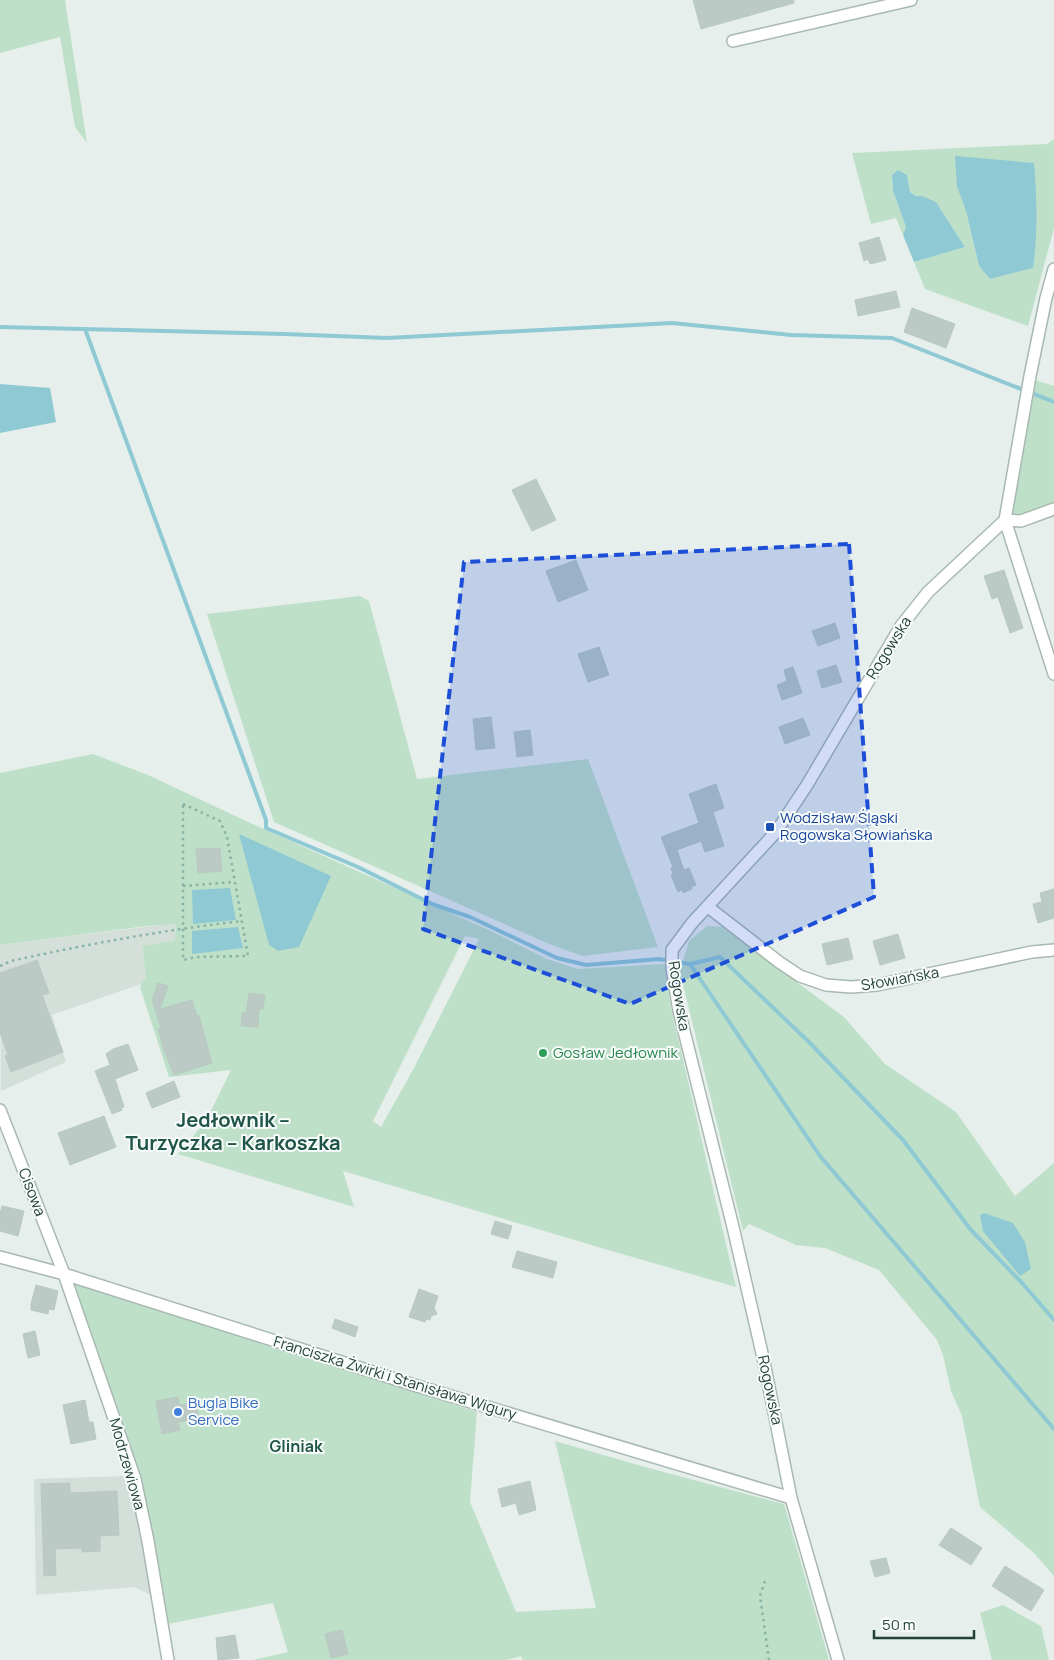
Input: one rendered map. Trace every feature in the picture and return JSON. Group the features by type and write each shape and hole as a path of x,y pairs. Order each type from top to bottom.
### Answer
{"street":[{"path":"733,41 911,0"},
{"path":"1054,269 1046,298 1024,405 1005,520 1054,674"},
{"path":"1005,520 1021,521 1054,509"},
{"name":"Rogowska","path":"838,1660 791,1498 766,1371 733,1228 679,1011 672,968 672,950 692,923 776,832 807,786 900,626 928,592 1005,520"},
{"name":"Słowiańska","path":"708,907 800,976 826,985 850,987 877,985 1032,952 1054,950"},
{"name":"Cisowa","path":"0,1110 64,1274"},
{"name":"Franciszka Żwirki i Stanisława Wigury","path":"0,1258 64,1274 414,1385 791,1498"},
{"name":"Modrzewiowa","path":"64,1274 135,1479 148,1541 168,1660"}],"path":[{"path":"182,804 220,821 227,837 235,882 248,956 196,957 183,960 182,804"},
{"path":"183,886 235,882"},
{"path":"0,966 12,961 51,952 183,928 242,921"},
{"path":"765,1581 760,1596 769,1660"}],"highlighted area":[{"path":"849,544 874,897 630,1004 423,929 464,562"}],"shaded area":[{"path":"176,923 175,940 142,946 146,977 141,984 52,1015 66,1062 1,1091 0,945"},
{"path":"125,1476 135,1496 153,1596 134,1587 36,1595 34,1479"}],"green space":[{"path":"0,0 65,0 87,143 75,127 60,37 0,53"},
{"path":"1054,139 1054,228 1028,326 925,289 914,262 965,247 936,202 916,196 910,192 907,175 892,175 893,191 906,227 903,235 896,218 871,224 852,153 1047,144","holes":["957,187 1033,268 979,266 966,211"]},
{"path":"1035,380 1054,386 1054,503 1021,516 1012,515"},
{"path":"360,596 369,601 417,779 588,759 658,947 582,956 547,943 274,822 207,614"},
{"path":"93,754 148,775 491,931 547,959 578,969 665,964 671,1008 736,1287 343,1171 354,1207 178,1154 206,1121 231,1070 169,1077 140,987 146,977 142,946 175,940 176,924 0,945 0,773","holes":["465,936 479,939 414,1068 381,1127 373,1121"]},
{"path":"707,926 722,927 844,1017 885,1064 956,1112 1015,1196 1054,1163 1054,1576 1035,1554 980,1507 962,1416 951,1391 943,1355 937,1340 879,1270 825,1248 796,1245 749,1224 743,1231 680,972 689,941"},
{"path":"74,1284 477,1412 470,1502 516,1612 596,1608 555,1441 784,1504 829,1660 523,1660 521,1656 507,1660 253,1660 288,1652 273,1603 168,1624 157,1560 135,1459"},
{"path":"1003,1605 1041,1626 1049,1660 992,1660 980,1613"}],"water":[{"path":"955,156 1034,163 1036,242 1033,268 990,279 979,266 966,211 957,187"},
{"path":"898,170 907,175 910,192 916,196 922,196 936,202 965,247 914,262 903,235 906,227 893,191 892,175"},
{"path":"0,384 50,388 56,422 0,433"},
{"path":"239,834 331,876 299,947 278,951 269,945"},
{"path":"230,888 236,920 193,924 192,890"},
{"path":"238,927 243,948 192,954 192,931"},
{"path":"984,1213 1013,1223 1025,1242 1031,1269 1020,1276 983,1231 980,1215"}],"building":[{"path":"693,0 794,0 794,3 701,29"},
{"path":"879,237 886,260 870,264 868,259 864,261 859,243"},
{"path":"896,291 900,307 858,316 855,300"},
{"path":"912,308 955,324 946,348 904,332"},
{"path":"536,479 556,520 532,531 512,490"},
{"path":"576,560 588,590 558,602 546,571"},
{"path":"1004,570 1023,628 1010,633 998,597 992,599 984,576"},
{"path":"835,623 840,638 818,646 812,631"},
{"path":"599,647 609,675 588,682 578,654"},
{"path":"836,665 842,682 822,688 817,671"},
{"path":"793,667 802,693 782,700 777,685 787,681 784,670"},
{"path":"491,717 495,748 476,750 473,719"},
{"path":"803,718 810,735 785,744 779,727"},
{"path":"530,730 533,755 517,757 514,732"},
{"path":"716,784 724,808 713,812 724,846 705,852 701,841 677,850 684,870 689,868 696,885 683,893 682,890 678,892 671,875 673,874 671,868 673,867 661,837 699,823 689,794"},
{"path":"220,848 222,871 198,873 196,849"},
{"path":"1054,889 1054,918 1038,923 1033,904 1042,902 1040,893"},
{"path":"898,934 905,958 880,965 873,941"},
{"path":"848,938 853,959 827,965 822,944"},
{"path":"37,960 49,993 42,995 63,1052 11,1072 5,1056 8,1055 0,1033 0,973"},
{"path":"158,983 168,986 160,1009 192,1000 197,1016 199,1015 212,1063 174,1075 164,1050 158,1029 161,1028 152,1000"},
{"path":"249,993 265,995 263,1009 259,1009 258,1027 241,1026 242,1013 246,1013"},
{"path":"128,1044 138,1070 115,1079 124,1107 121,1108 122,1110 112,1114 95,1071 110,1065 106,1054 113,1049"},
{"path":"174,1081 180,1097 152,1108 146,1093"},
{"path":"104,1116 116,1147 70,1165 58,1133"},
{"path":"2,1206 24,1211 18,1236 0,1231"},
{"path":"495,1221 512,1226 508,1239 491,1234"},
{"path":"517,1251 557,1262 553,1278 512,1267"},
{"path":"36,1285 58,1291 54,1310 49,1309 48,1314 31,1310"},
{"path":"419,1289 438,1296 434,1308 437,1314 431,1316 430,1320 426,1319 425,1322 409,1317"},
{"path":"335,1319 358,1327 355,1337 332,1328"},
{"path":"35,1331 40,1355 28,1358 23,1334"},
{"name":"Bugla Bike Service","path":"178,1397 180,1405 196,1402 199,1419 178,1422 180,1430 162,1434 156,1401"},
{"path":"85,1400 89,1422 93,1422 96,1439 71,1444 63,1405"},
{"path":"530,1481 536,1510 519,1515 516,1503 502,1507 498,1489"},
{"path":"70,1483 70,1493 117,1491 119,1535 100,1536 100,1551 82,1552 82,1548 55,1549 56,1575 44,1576 41,1484"},
{"path":"951,1528 982,1548 971,1565 939,1545"},
{"path":"886,1558 890,1573 875,1577 870,1561"},
{"path":"1005,1566 1044,1590 1031,1611 992,1586"},
{"path":"342,1630 348,1654 331,1658 325,1634"},
{"path":"235,1635 239,1658 218,1660 216,1638"}],"waterway":[{"path":"0,327 387,338 672,323 791,335 892,338 1054,402"},
{"path":"85,329 266,820 266,828 358,867 432,904 470,917 557,958 586,965 659,959 690,964 820,1156 1054,1429"},
{"path":"690,964 720,957 809,1042 903,1140 971,1230 1023,1284 1054,1320"}],"place":[{"name":"Wodzisław Śląski Rogowska Słowiańska","path":"770,827"},
{"name":"Gosław Jedłownik","path":"543,1053"},
{"name":"Bugla Bike Service","path":"178,1412"}],"district":[{"name":"Jedłownik – Turzyczka – Karkoszka","path":"233,1132"},
{"name":"Gliniak","path":"296,1446"}]}
